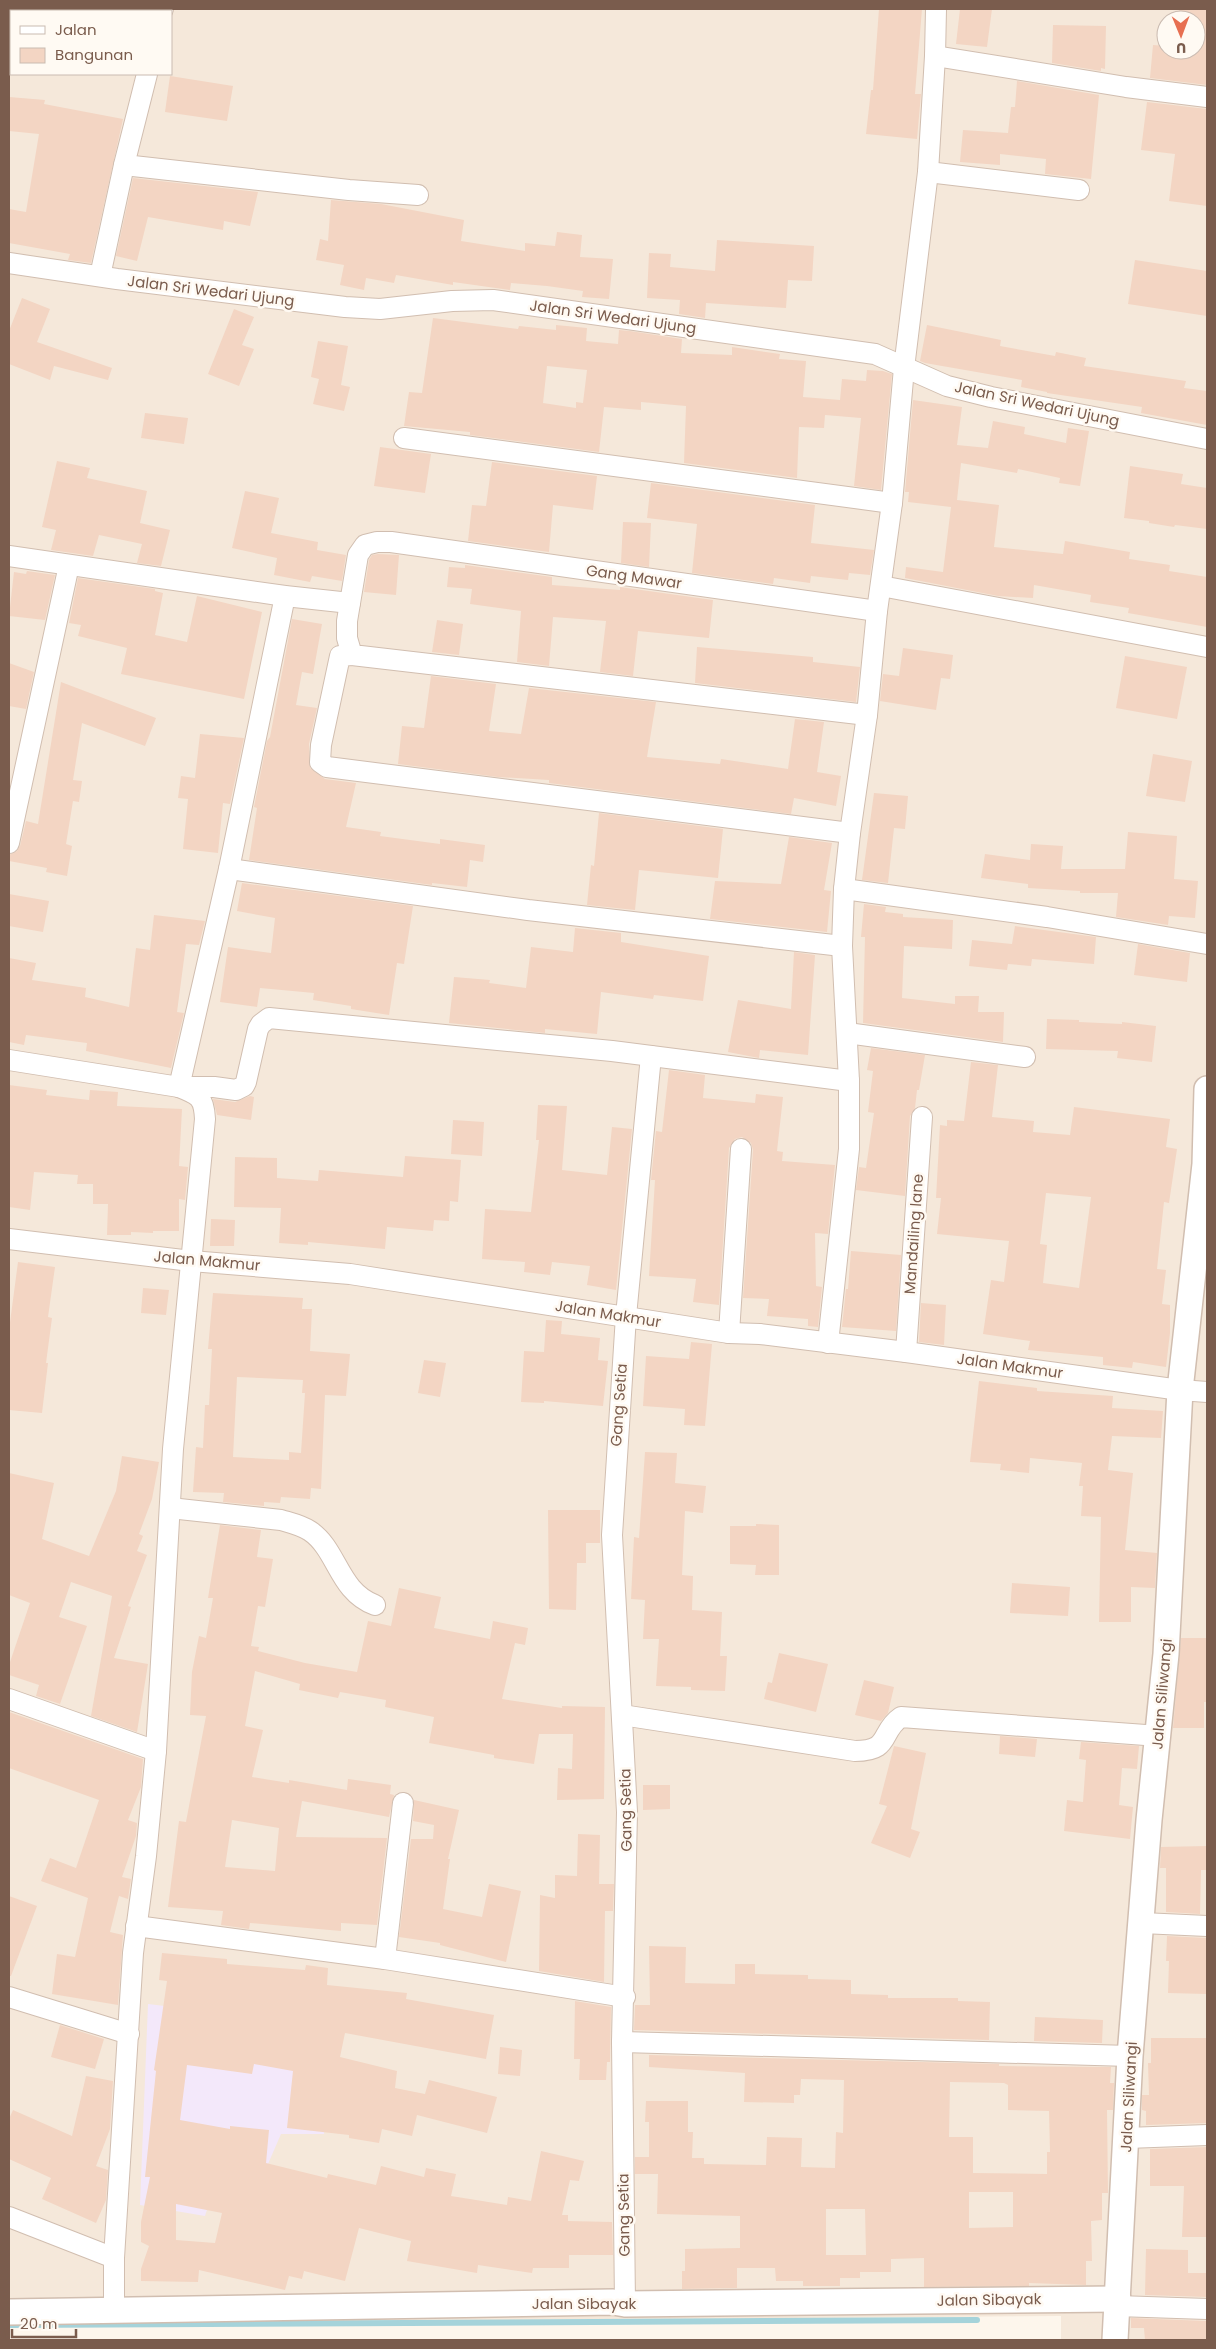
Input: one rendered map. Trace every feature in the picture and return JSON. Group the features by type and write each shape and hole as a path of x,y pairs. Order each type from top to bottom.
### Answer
{"street":[{"path":"828,1343 849,1149 849,1081 842,946 844,889 867,715 877,611 892,503 904,368 928,172 936,56 936,9"},
{"path":"936,56 1126,87 1207,98"},
{"path":"100,276 124,165 147,75"},
{"path":"124,165 339,189 418,194"},
{"path":"928,172 1079,190"},
{"name":"Jalan Sri Wedari Ujung","path":"9,263 380,310 452,300 493,300 875,354 947,386 991,397 1207,439"},
{"path":"404,438 892,503"},
{"name":"Gang Mawar","path":"352,655 346,631 350,603 358,555 360,550 370,542 391,542 877,611"},
{"path":"9,556 285,596 350,603"},
{"path":"9,843 70,565"},
{"path":"881,586 1207,648"},
{"path":"179,1087 229,869 285,596"},
{"path":"850,833 327,767 320,762 321,745 340,656 352,655 867,715"},
{"path":"229,869 528,910 842,946"},
{"path":"844,889 1047,917 1207,944"},
{"path":"9,1060 179,1087 214,1087 236,1090 244,1086 258,1029 269,1018 652,1056 849,1081"},
{"path":"847,1033 1025,1057"},
{"name":"Gang Setia","path":"625,2304 622,2042 625,1997 627,1812 614,1609 612,1535 618,1412 626,1316 652,1056"},
{"path":"114,2310 114,2258 122,2110 136,1926 156,1751 173,1449 205,1119 204,1104 196,1094 179,1087"},
{"name":"Jalan Siliwangi","path":"1118,2303 1130,2056 1149,1820 1159,1736 1171,1577 1180,1390 1205,1164 1207,1089"},
{"name":"Mandailing lane","path":"906,1352 922,1117"},
{"path":"729,1333 741,1149"},
{"name":"Jalan Makmur","path":"9,1240 191,1260 350,1274 729,1333 760,1334 906,1352 1180,1390 1207,1392"},
{"path":"170,1508 281,1520 299,1525 319,1539 349,1586 364,1601 375,1605"},
{"path":"9,1699 156,1751"},
{"path":"622,1715 855,1751 876,1748 883,1742 896,1720 902,1717 1159,1736"},
{"path":"385,1959 403,1803"},
{"path":"1142,1923 1207,1926"},
{"path":"136,1926 385,1959 625,1997"},
{"path":"9,1997 129,2034"},
{"path":"622,2042 1130,2056"},
{"path":"1127,2138 1207,2136"},
{"path":"9,2217 114,2258"},
{"name":"Jalan Sibayak","path":"9,2312 613,2302 625,2304 1118,2303"},
{"path":"1115,2340 1118,2303 1207,2309"}],"shaded area":[{"path":"9,9 1207,9 1207,2340 1061,2340 1061,2316 9,2324"},
{"path":"148,2004 207,2011 335,2042 324,2134 281,2134 268,2164 211,2197 205,2216 140,2205"}],"building":[{"path":"879,9 922,9 915,94 921,94 917,139 866,134 871,90 873,90"},
{"path":"960,9 992,9 987,47 956,44"},
{"path":"1207,9 1207,85 1150,78 1153,45 1156,45 1156,60 1206,60 1206,10 1179,10"},
{"path":"1053,25 1106,26 1105,69 1101,68 1101,71 1052,63"},
{"path":"170,76 233,86 227,121 165,112"},
{"path":"1017,81 1099,95 1091,179 1045,174 1046,159 1000,154 1000,165 960,162 963,130 1008,133 1011,107 1015,107"},
{"path":"9,97 45,100 44,104 123,119 91,263 68,260 70,254 9,243 9,209 26,212 39,134 9,131"},
{"path":"1147,102 1207,109 1207,206 1169,201 1175,154 1141,150"},
{"path":"133,178 258,192 250,226 224,221 223,230 148,217 137,261 116,256"},
{"path":"331,200 381,204 464,220 461,241 525,251 525,243 555,246 557,232 582,235 580,257 613,259 609,299 582,297 583,291 547,286 511,283 510,290 453,282 453,285 396,275 394,283 366,278 364,290 340,285 344,265 316,260 320,239 328,241"},
{"path":"717,240 814,246 812,281 788,280 786,308 706,303 705,318 679,314 680,300 647,298 649,253 671,254 670,267 715,271"},
{"path":"1135,260 1207,271 1207,316 1128,304"},
{"path":"22,298 50,309 37,342 112,368 108,380 54,366 50,380 9,364 9,331"},
{"path":"234,309 254,317 242,345 254,349 239,386 208,374"},
{"path":"433,318 518,329 519,326 556,330 556,325 587,328 586,341 618,344 619,330 630,331 682,339 681,353 732,355 732,347 780,354 779,359 806,361 803,397 840,400 842,379 866,381 867,370 883,371 892,374 881,490 854,486 861,418 825,415 824,428 799,427 797,478 684,463 686,406 641,402 641,410 604,407 599,452 470,435 470,432 404,426 409,392 422,393","holes":["547,366 587,370 583,403 576,402 576,408 543,403"]},
{"path":"927,325 1001,340 1000,346 1055,356 1056,352 1086,358 1084,366 1186,381 1184,388 1207,391 1207,425 1141,413 1142,407 1047,393 1021,387 1022,380 925,363 920,361"},
{"path":"318,341 348,346 341,385 350,387 344,411 313,404 319,379 311,377"},
{"path":"913,400 962,407 957,445 988,448 993,421 1025,427 1024,434 1066,443 1068,428 1089,431 1080,486 1059,483 1060,478 1018,469 1017,473 961,463 957,500 999,505 994,547 1063,554 1065,541 1130,552 1129,559 1170,565 1169,571 1207,577 1207,627 1128,613 1129,608 1090,602 1091,595 1034,585 1033,598 998,596 905,578 906,567 943,572 951,507 908,502 909,492 905,492"},
{"path":"145,413 188,418 184,444 141,438"},
{"path":"380,447 431,454 425,493 374,486"},
{"path":"57,461 90,468 87,478 147,491 140,523 170,530 161,566 137,563 142,544 99,535 93,556 51,550 56,530 42,527"},
{"path":"492,462 597,476 593,510 553,505 549,552 468,541 472,505 486,506"},
{"path":"1130,466 1183,474 1181,484 1207,488 1207,529 1175,525 1174,527 1124,518"},
{"path":"651,483 815,505 811,543 874,550 870,575 849,573 848,580 811,576 810,583 774,578 773,584 692,573 697,524 647,518"},
{"path":"245,491 279,498 271,533 318,542 317,550 346,555 342,581 312,576 310,582 274,575 277,558 232,548"},
{"path":"623,522 651,523 649,567 621,563"},
{"path":"372,555 399,555 396,595 364,592 369,560"},
{"path":"465,565 552,577 552,585 620,590 620,587 713,600 709,638 638,631 633,676 600,672 606,621 553,617 549,666 517,662 521,611 470,604 472,589 447,587 449,567 465,568"},
{"path":"27,571 55,575 45,620 9,616 14,572 26,574"},
{"path":"78,578 155,589 155,591 163,593 155,635 187,642 197,596 262,612 244,699 121,674 127,648 78,636 81,625 69,623"},
{"path":"292,619 322,624 313,674 302,672 296,705 317,708 309,744 310,768 325,779 356,783 346,827 381,832 380,836 440,844 440,839 485,845 483,862 470,860 467,887 432,883 432,885 249,860 257,808 254,807 267,741 270,737"},
{"path":"437,620 463,624 459,655 432,652"},
{"path":"697,647 813,657 813,662 860,667 856,702 695,683"},
{"path":"903,648 953,655 950,679 941,678 936,710 880,701 883,674 899,676"},
{"path":"1125,656 1187,667 1177,719 1116,708"},
{"path":"9,663 34,672 26,709 9,706"},
{"path":"431,676 496,684 489,731 521,734 529,688 656,702 647,757 720,764 721,759 788,769 795,719 824,722 817,772 841,776 836,806 794,798 791,814 549,783 549,780 498,777 398,764 402,726 424,728"},
{"path":"61,682 156,718 145,746 82,723 73,780 82,781 79,802 73,801 66,844 72,846 67,876 46,872 47,868 9,861 9,855 17,851 20,846 26,821 38,824"},
{"path":"200,734 244,738 230,804 223,803 218,853 183,849 188,799 178,798 181,776 195,778"},
{"path":"1153,754 1192,761 1185,802 1146,796"},
{"path":"874,793 908,796 905,829 894,828 888,883 862,880"},
{"path":"599,813 723,829 718,878 639,870 635,910 587,905 591,865 594,866"},
{"path":"1128,832 1177,836 1174,879 1198,881 1195,918 1169,916 1168,925 1116,917 1118,893 1080,893 1080,891 1028,888 1028,884 981,878 985,854 1030,860 1031,844 1063,846 1061,869 1125,869"},
{"path":"789,837 832,843 824,890 831,891 827,932 710,919 715,881 781,884"},
{"path":"242,883 413,906 404,964 397,963 389,1015 313,1000 314,993 260,988 257,1007 220,1002 228,947 271,953 275,918 237,911"},
{"path":"9,894 49,901 43,932 9,926"},
{"path":"864,904 886,907 885,912 903,914 903,917 953,920 952,949 904,946 902,998 955,1004 955,996 979,996 978,1012 1004,1012 1003,1042 863,1023 865,937 861,937"},
{"path":"154,915 205,921 199,945 186,944 177,1012 184,1013 171,1068 86,1051 87,1043 26,1035 24,1045 9,1042 9,958 36,963 32,980 86,988 85,997 129,1007 136,948 150,950"},
{"path":"1015,926 1096,937 1094,964 1032,959 1031,966 1008,964 1007,970 969,966 972,940 1012,944"},
{"path":"575,928 621,933 621,942 709,956 703,1001 654,995 653,999 601,992 597,1034 545,1029 545,1033 449,1023 454,977 490,980 489,983 526,988 531,947 573,952"},
{"path":"1138,944 1190,953 1187,982 1134,975"},
{"path":"794,952 815,955 808,1055 760,1050 759,1058 728,1052 738,1000 791,1009"},
{"path":"1047,1019 1122,1024 1122,1022 1156,1026 1152,1062 1117,1058 1118,1051 1046,1049"},
{"path":"871,1048 925,1055 915,1108 910,1116 905,1196 856,1190 859,1167 866,1168 874,1113 868,1112 873,1071 867,1070"},
{"path":"971,1062 998,1065 992,1117 1034,1121 1033,1132 1070,1135 1074,1107 1170,1119 1166,1147 1177,1149 1169,1203 1164,1202 1157,1269 1166,1270 1162,1304 1170,1305 1170,1333 1166,1367 1133,1362 1132,1368 1103,1365 1103,1357 1028,1350 1030,1341 983,1334 991,1280 1004,1282 1009,1241 937,1234 941,1198 936,1198 940,1125 947,1126 947,1120 964,1121","holes":["1046,1193 1091,1197 1079,1288 1043,1283 1047,1245 1040,1244"]},
{"path":"669,1070 705,1075 703,1098 755,1103 756,1094 783,1097 777,1151 783,1152 782,1161 835,1165 828,1234 815,1233 816,1286 822,1287 818,1327 808,1326 808,1319 767,1316 769,1299 743,1298 753,1150 751,1143 742,1137 735,1139 729,1148 719,1305 693,1302 696,1279 649,1276 655,1180 651,1180 656,1131 662,1132"},
{"path":"9,1085 47,1090 46,1095 89,1100 90,1090 118,1092 117,1106 182,1109 179,1166 188,1167 185,1200 179,1199 179,1231 131,1232 131,1235 107,1235 108,1204 93,1204 93,1184 77,1184 78,1175 34,1172 30,1210 9,1207"},
{"path":"250,1096 254,1097 251,1120 217,1115 213,1099 235,1102"},
{"path":"538,1105 567,1106 562,1170 607,1175 612,1127 632,1129 616,1290 587,1285 590,1266 552,1262 550,1275 524,1272 525,1262 482,1259 485,1209 531,1212 539,1140 536,1140"},
{"path":"453,1120 484,1122 482,1156 451,1154"},
{"path":"405,1156 461,1160 458,1202 450,1201 449,1221 434,1220 433,1231 387,1227 385,1249 308,1242 308,1245 279,1243 281,1208 234,1207 235,1157 277,1158 277,1178 318,1181 319,1170 403,1177"},
{"path":"211,1219 235,1220 234,1246 210,1246"},
{"path":"851,1251 901,1255 896,1331 842,1327"},
{"path":"18,1262 55,1267 48,1317 52,1318 42,1413 9,1410 9,1330"},
{"path":"143,1288 169,1290 166,1315 141,1313"},
{"path":"213,1293 303,1298 302,1309 312,1309 310,1351 350,1354 346,1396 325,1395 321,1489 311,1488 310,1499 281,1497 280,1503 264,1502 264,1506 223,1502 224,1493 193,1492 196,1447 203,1448 205,1405 209,1405 212,1349 208,1349","holes":["237,1377 303,1380 302,1393 305,1393 301,1453 289,1452 289,1460 233,1457"]},
{"path":"921,1303 946,1305 944,1345 919,1342"},
{"path":"546,1320 562,1321 561,1334 600,1338 598,1360 608,1361 603,1406 544,1401 544,1403 521,1402 524,1351 544,1352"},
{"path":"691,1342 712,1344 705,1426 684,1425 685,1409 643,1406 646,1356 689,1359"},
{"path":"424,1360 446,1363 440,1397 418,1393"},
{"path":"979,1381 1037,1388 1037,1391 1113,1396 1112,1408 1163,1411 1161,1438 1112,1436 1108,1470 1133,1473 1125,1550 1157,1553 1155,1588 1131,1587 1131,1622 1099,1622 1101,1517 1081,1516 1083,1486 1079,1486 1082,1463 1030,1458 1029,1473 1000,1470 1001,1464 970,1462"},
{"path":"645,1452 677,1453 675,1483 706,1486 703,1513 685,1511 682,1575 693,1576 692,1610 722,1612 720,1656 727,1656 725,1691 691,1690 691,1687 656,1686 659,1639 643,1639 645,1600 631,1599 634,1537 639,1538"},
{"path":"122,1456 159,1462 152,1499 139,1534 143,1536 137,1551 147,1555 128,1606 131,1607 114,1658 148,1664 137,1732 91,1716 112,1596 71,1582 59,1617 87,1626 60,1704 36,1696 39,1685 9,1675 9,1665 30,1603 9,1595 9,1473 54,1483 42,1539 89,1556 116,1491"},
{"path":"548,1510 600,1510 600,1543 586,1543 586,1563 577,1563 576,1610 549,1609"},
{"path":"756,1524 779,1525 779,1575 755,1575 756,1565 730,1564 730,1526 756,1526"},
{"path":"220,1525 261,1530 257,1557 273,1559 265,1607 258,1606 251,1646 259,1647 258,1651 305,1663 357,1672 368,1621 391,1626 399,1588 441,1597 434,1628 490,1639 493,1621 528,1628 525,1645 515,1643 502,1699 562,1708 562,1706 605,1707 604,1799 557,1800 558,1768 572,1769 573,1734 539,1734 534,1764 494,1758 494,1755 429,1743 434,1717 385,1707 386,1700 340,1692 338,1698 299,1690 300,1684 255,1671 245,1726 263,1730 252,1777 289,1783 289,1780 347,1790 348,1779 391,1785 390,1794 394,1795 389,1817 302,1801 296,1837 387,1838 377,1925 341,1923 341,1931 250,1923 249,1929 221,1925 223,1911 168,1907 179,1821 186,1822 206,1716 190,1715 192,1672 199,1636 206,1638 213,1598 208,1598","holes":["232,1820 279,1828 275,1871 225,1867"]},
{"path":"1012,1583 1070,1587 1068,1616 1010,1613"},
{"path":"1181,1638 1207,1638 1207,1702 1204,1702 1204,1728 1173,1728"},
{"path":"779,1653 828,1664 816,1712 764,1699 768,1682 772,1683"},
{"path":"864,1680 894,1687 888,1713 881,1721 855,1715"},
{"path":"9,1712 143,1759 141,1787 128,1820 137,1823 136,1836 122,1877 131,1879 128,1899 119,1896 110,1932 123,1935 118,2005 52,1994 57,1954 75,1957 88,1898 41,1881 50,1858 76,1868 99,1800 9,1768"},
{"path":"1000,1736 1037,1739 1035,1757 999,1754"},
{"path":"1081,1742 1139,1746 1137,1769 1122,1768 1119,1805 1133,1807 1130,1839 1064,1831 1067,1800 1083,1802 1086,1760 1079,1759"},
{"path":"894,1746 926,1753 911,1829 920,1832 910,1858 871,1843 887,1806 879,1804"},
{"path":"643,1785 670,1785 670,1809 643,1810"},
{"path":"414,1800 459,1810 448,1859 450,1859 443,1909 482,1917 489,1884 521,1891 506,1962 440,1945 440,1943 399,1937 411,1839 433,1839 434,1825 413,1821"},
{"path":"578,1834 600,1835 599,1884 614,1884 613,1911 605,1911 604,1982 539,1971 540,1895 555,1898 555,1875 577,1876"},
{"path":"1207,1846 1207,1870 1201,1870 1200,1914 1166,1912 1166,1868 1160,1868 1161,1847"},
{"path":"9,1896 37,1906 11,1976 9,1976"},
{"path":"1167,1936 1207,1938 1207,1994 1168,1993 1169,1961 1166,1961"},
{"path":"649,1946 686,1947 685,1983 735,1984 735,1964 755,1964 755,1974 808,1975 808,1979 851,1980 851,1994 888,1995 888,1998 958,1998 958,2001 990,2002 989,2040 634,2030 635,2005 650,2005"},
{"path":"162,1953 227,1959 227,1964 305,1970 306,1965 328,1968 327,1985 407,1993 406,1999 494,2015 486,2059 345,2033 340,2057 397,2071 395,2088 425,2094 429,2080 497,2097 487,2133 417,2115 412,2136 382,2129 379,2143 349,2138 349,2135 287,2128 293,2071 254,2064 252,2074 187,2065 180,2120 230,2129 230,2126 269,2130 266,2163 327,2178 328,2174 376,2185 381,2166 424,2177 426,2168 456,2174 451,2196 507,2205 508,2197 531,2201 541,2151 584,2161 579,2181 570,2180 562,2215 568,2215 568,2221 612,2222 613,2255 569,2255 569,2268 533,2268 532,2273 478,2265 477,2273 407,2261 411,2241 359,2228 345,2281 304,2271 302,2279 289,2276 285,2290 199,2270 198,2282 141,2281 141,2269 149,2246 141,2242 141,2222 150,2177 145,2177 156,2071 154,2070 167,1981 159,1980","holes":["176,2204 222,2213 215,2243 176,2240"]},
{"path":"575,2001 611,2007 610,2062 607,2062 606,2080 579,2080 580,2059 574,2059"},
{"path":"1035,2017 1103,2020 1102,2043 1034,2041"},
{"path":"60,2025 104,2039 95,2069 51,2057"},
{"path":"1151,2038 1207,2038 1207,2123 1146,2125 1146,2111 1142,2110 1142,2095 1149,2095 1148,2063 1151,2063"},
{"path":"500,2047 522,2050 520,2076 498,2074"},
{"path":"649,2055 999,2064 999,2066 1111,2067 1110,2083 1114,2083 1113,2110 1107,2110 1108,2193 1102,2193 1102,2220 1091,2221 1092,2261 1086,2261 1086,2285 1029,2283 1029,2286 924,2287 924,2258 891,2259 891,2272 860,2272 860,2278 840,2278 840,2286 803,2286 803,2281 776,2281 775,2268 737,2268 737,2288 682,2289 682,2271 685,2271 685,2249 740,2248 740,2216 657,2214 658,2174 635,2174 635,2157 649,2157 649,2122 645,2122 646,2101 688,2101 688,2132 693,2132 692,2158 704,2158 704,2164 766,2165 767,2137 802,2138 801,2167 835,2168 836,2132 843,2133 844,2080 801,2079 800,2095 794,2095 794,2103 744,2102 745,2073 649,2067","holes":["950,2082 1004,2083 1008,2085 1008,2110 1049,2111 1050,2152 1047,2152 1047,2174 973,2173 973,2137 949,2137","969,2192 1013,2192 1013,2227 969,2228","826,2209 865,2209 866,2255 826,2255"]},
{"path":"86,2076 113,2081 110,2129 96,2166 108,2170 106,2200 96,2223 42,2199 51,2178 9,2159 9,2119 13,2110 72,2136"},
{"path":"1207,2147 1207,2237 1182,2237 1184,2186 1150,2186 1150,2149"},
{"path":"1146,2249 1188,2250 1188,2273 1207,2273 1207,2297 1145,2295"},
{"path":"1131,2318 1207,2321 1207,2340 1145,2340 1144,2328 1131,2328"}],"waterway":[{"path":"9,2325 977,2320"}]}
